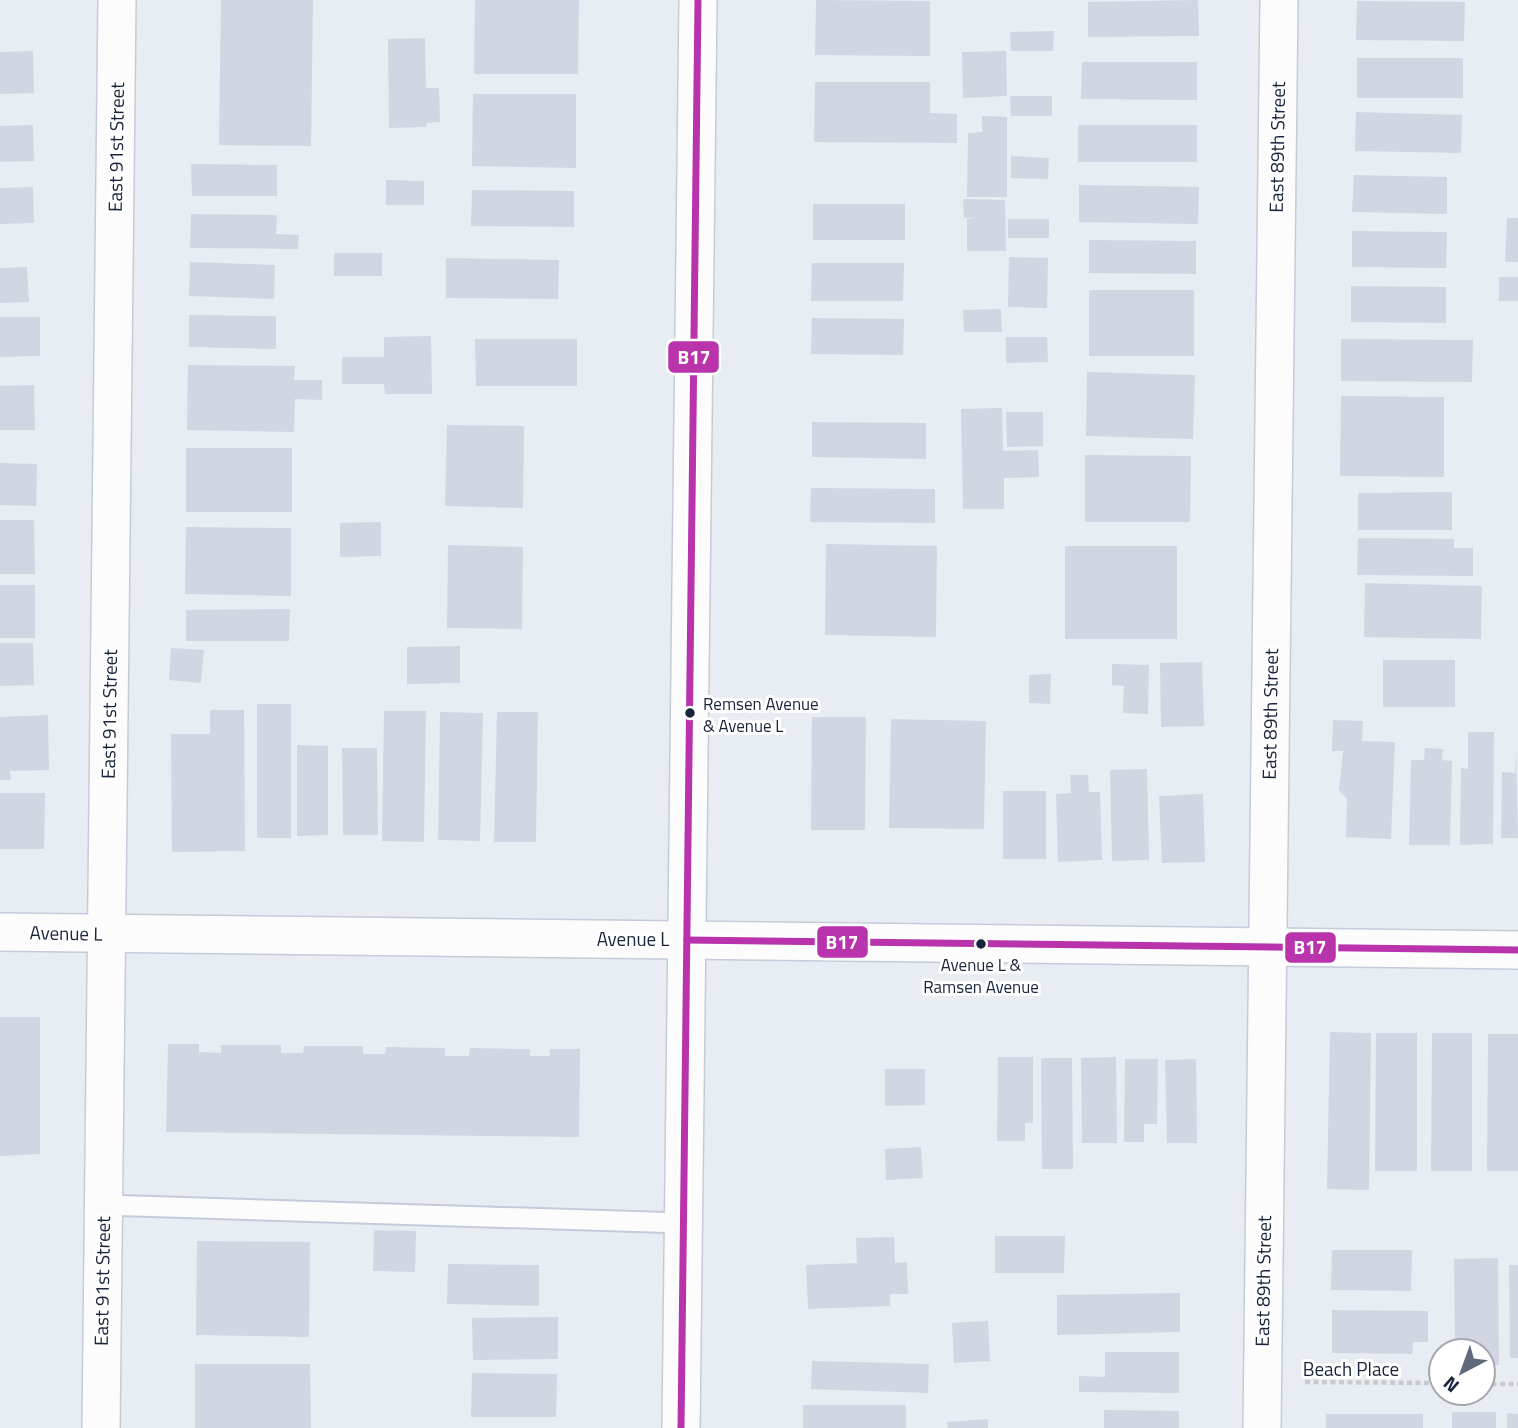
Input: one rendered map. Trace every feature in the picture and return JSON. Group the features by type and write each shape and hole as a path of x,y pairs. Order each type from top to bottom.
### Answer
{"street":[{"name":"East 91st Street","path":"101,1428 117,0"},
{"path":"681,1428 698,0"},
{"name":"East 89th Street","path":"1262,1428 1279,0"},
{"name":"Avenue L","path":"0,932 1518,950"}],"lane":[{"path":"103,1205 684,1223"}],"path":[{"name":"Beach Place","path":"1262,1382 1427,1383"},
{"path":"1497,1384 1518,1384"}],"building":[{"path":"221,0 313,0 311,146 219,145"},
{"path":"475,0 579,0 578,74 474,74"},
{"path":"816,0 930,1 930,56 815,55"},
{"path":"1198,0 1199,36 1088,37 1088,2"},
{"path":"1357,1 1465,2 1464,41 1356,40"},
{"path":"1054,31 1053,51 1011,51 1010,32"},
{"path":"425,38 426,88 439,88 440,122 427,123 426,127 389,128 388,39"},
{"path":"33,51 34,93 0,94 0,52"},
{"path":"1006,51 1007,96 963,98 962,52"},
{"path":"1357,58 1463,58 1463,98 1357,98"},
{"path":"1082,62 1197,62 1197,100 1081,99"},
{"path":"815,82 930,82 930,113 957,114 957,143 814,142"},
{"path":"473,94 576,94 576,168 472,166"},
{"path":"1010,96 1052,96 1052,116 1011,116"},
{"path":"1356,112 1462,115 1461,153 1355,151"},
{"path":"982,116 1007,117 1007,197 967,197 968,133 982,132"},
{"path":"33,125 34,161 0,162 0,126"},
{"path":"1078,125 1197,125 1197,162 1078,162"},
{"path":"1011,156 1049,158 1048,179 1011,178"},
{"path":"191,164 277,165 277,196 192,196"},
{"path":"1354,175 1447,177 1447,214 1352,212"},
{"path":"386,180 424,181 424,205 386,205"},
{"path":"1079,185 1199,187 1198,224 1079,222"},
{"path":"33,187 34,223 0,224 0,188"},
{"path":"472,190 574,191 574,227 471,226"},
{"path":"963,199 1005,200 1006,251 967,251 967,219 976,218 964,218"},
{"path":"813,204 905,204 905,240 813,240"},
{"path":"191,214 277,215 276,234 299,235 298,249 190,248"},
{"path":"1507,218 1518,218 1518,262 1505,262"},
{"path":"1008,219 1049,219 1049,238 1008,238"},
{"path":"1352,231 1447,232 1446,268 1352,267"},
{"path":"1089,240 1196,241 1196,274 1089,273"},
{"path":"334,253 382,253 382,276 334,276"},
{"path":"1009,257 1048,258 1047,308 1008,307"},
{"path":"446,258 559,260 558,299 446,298"},
{"path":"190,262 275,265 274,299 189,296"},
{"path":"812,263 904,263 903,301 811,301"},
{"path":"27,267 29,302 0,303 0,268"},
{"path":"1499,277 1518,277 1518,301 1499,301"},
{"path":"1351,286 1446,287 1446,323 1351,322"},
{"path":"1089,290 1194,290 1194,356 1089,356"},
{"path":"1001,309 1002,332 964,332 963,310"},
{"path":"189,315 276,316 276,349 189,347"},
{"path":"0,317 40,317 40,356 0,357"},
{"path":"812,318 904,319 903,355 811,354"},
{"path":"431,336 432,394 385,394 384,384 342,384 342,357 384,357 384,337"},
{"path":"1006,337 1047,337 1048,362 1006,363"},
{"path":"475,339 577,339 577,386 476,386"},
{"path":"1341,339 1473,340 1472,382 1341,381"},
{"path":"188,365 295,366 294,380 322,380 322,400 295,399 294,432 187,430"},
{"path":"1087,372 1195,375 1193,439 1086,436"},
{"path":"34,385 35,430 0,430 0,386"},
{"path":"1341,396 1444,397 1444,477 1340,476"},
{"path":"1002,408 1003,451 1038,450 1039,477 1004,478 1004,509 963,509 961,409"},
{"path":"1006,412 1043,412 1043,446 1007,447"},
{"path":"812,422 926,423 926,459 812,457"},
{"path":"447,425 524,426 523,508 445,506"},
{"path":"186,448 292,448 292,512 186,512"},
{"path":"1085,455 1191,456 1190,522 1085,522"},
{"path":"0,463 37,464 36,506 0,505"},
{"path":"811,488 935,489 935,523 810,522"},
{"path":"1452,492 1452,530 1358,530 1358,493"},
{"path":"0,520 34,520 35,574 0,574"},
{"path":"381,522 381,556 340,557 340,523"},
{"path":"186,527 291,528 291,596 185,594"},
{"path":"1358,538 1454,539 1454,548 1473,548 1473,576 1357,575"},
{"path":"826,544 937,546 936,637 825,635"},
{"path":"448,545 523,547 522,629 447,628"},
{"path":"1065,546 1177,546 1177,639 1065,639"},
{"path":"1365,583 1482,586 1481,639 1364,637"},
{"path":"0,585 35,585 35,638 0,638"},
{"path":"290,609 289,641 186,641 186,610"},
{"path":"0,643 33,643 34,685 0,686"},
{"path":"460,646 460,683 407,684 407,647"},
{"path":"171,648 204,650 201,683 169,680"},
{"path":"1383,660 1455,660 1455,707 1383,707"},
{"path":"1202,662 1204,726 1161,727 1160,663"},
{"path":"1112,664 1149,665 1148,714 1123,713 1124,686 1112,685"},
{"path":"1051,674 1050,704 1029,703 1029,675"},
{"path":"257,704 291,704 291,838 257,838"},
{"path":"210,710 244,710 245,851 172,852 171,734 210,734"},
{"path":"384,711 426,711 424,842 382,841"},
{"path":"440,712 483,713 480,841 438,840"},
{"path":"497,712 538,712 536,842 494,842"},
{"path":"48,715 49,770 10,771 11,780 0,780 0,717"},
{"path":"812,717 866,717 865,830 811,830"},
{"path":"891,719 986,721 984,829 889,828"},
{"path":"1333,720 1363,721 1362,741 1395,742 1391,839 1346,837 1347,799 1339,790 1343,751 1332,751"},
{"path":"1468,732 1494,732 1493,844 1460,845 1461,768 1468,769"},
{"path":"297,745 328,746 328,835 297,836"},
{"path":"342,748 377,748 378,835 343,835"},
{"path":"1425,748 1443,749 1442,760 1452,761 1450,845 1409,845 1411,760 1424,760"},
{"path":"1516,752 1518,838 1501,838 1502,772 1515,773"},
{"path":"1147,769 1149,860 1112,861 1110,770"},
{"path":"1070,775 1088,775 1089,792 1100,792 1102,860 1058,862 1056,794 1071,793"},
{"path":"1003,791 1046,791 1046,859 1003,859"},
{"path":"0,793 45,793 44,849 0,849"},
{"path":"1203,794 1205,862 1162,863 1159,796"},
{"path":"0,1017 40,1017 40,1154 0,1156"},
{"path":"1330,1032 1371,1033 1369,1190 1327,1189"},
{"path":"1376,1033 1417,1033 1417,1171 1375,1171"},
{"path":"1432,1033 1472,1033 1472,1171 1431,1171"},
{"path":"1488,1034 1518,1034 1518,1171 1487,1171"},
{"path":"168,1044 199,1044 199,1052 221,1053 221,1045 281,1045 281,1053 303,1053 304,1046 363,1046 363,1054 385,1054 386,1047 445,1048 445,1056 469,1056 470,1048 530,1049 530,1056 550,1056 550,1049 580,1049 579,1137 166,1132"},
{"path":"998,1057 1033,1057 1033,1123 1025,1123 1025,1141 997,1141"},
{"path":"1116,1057 1117,1143 1082,1143 1081,1058"},
{"path":"1041,1058 1072,1058 1073,1169 1042,1169"},
{"path":"1125,1059 1158,1059 1157,1124 1144,1124 1144,1142 1124,1142"},
{"path":"1196,1059 1197,1143 1167,1143 1165,1060"},
{"path":"885,1069 925,1069 925,1105 885,1106"},
{"path":"921,1147 923,1178 886,1180 885,1149"},
{"path":"374,1230 416,1231 415,1272 373,1271"},
{"path":"995,1236 1065,1236 1064,1273 995,1273"},
{"path":"894,1237 895,1263 907,1262 908,1294 890,1294 890,1306 808,1309 806,1265 857,1263 856,1238"},
{"path":"197,1241 310,1242 309,1337 196,1335"},
{"path":"1332,1250 1412,1250 1411,1291 1331,1290"},
{"path":"1498,1258 1499,1365 1497,1337 1455,1337 1454,1259"},
{"path":"448,1264 539,1265 539,1306 447,1304"},
{"path":"1509,1265 1518,1265 1518,1358 1510,1358"},
{"path":"1180,1293 1180,1332 1057,1335 1057,1295"},
{"path":"1332,1310 1428,1311 1427,1342 1413,1342 1412,1354 1332,1353"},
{"path":"558,1317 558,1359 473,1360 472,1318"},
{"path":"988,1321 990,1361 954,1363 952,1323"},
{"path":"1105,1352 1179,1352 1179,1393 1079,1392 1079,1376 1105,1377"},
{"path":"812,1361 929,1364 928,1393 811,1389"},
{"path":"195,1364 310,1364 311,1428 195,1428"},
{"path":"472,1373 557,1374 556,1417 471,1417"},
{"path":"803,1405 906,1405 906,1428 803,1428"},
{"path":"1104,1410 1179,1411 1179,1428 1104,1428"},
{"path":"1452,1412 1496,1412 1496,1428 1452,1428"},
{"path":"1507,1413 1518,1414 1518,1428 1507,1428"},
{"path":"1326,1414 1423,1414 1423,1428 1326,1428"},
{"path":"988,1419 988,1428 948,1428 947,1422"}],"transit line":[{"name":"B17","path":"681,1428 698,0"},
{"name":"B17","path":"687,940 1518,950"}],"place":[{"name":"Remsen Avenue & Avenue L","path":"690,713"},
{"name":"Avenue L & Ramsen Avenue","path":"981,944"}]}
